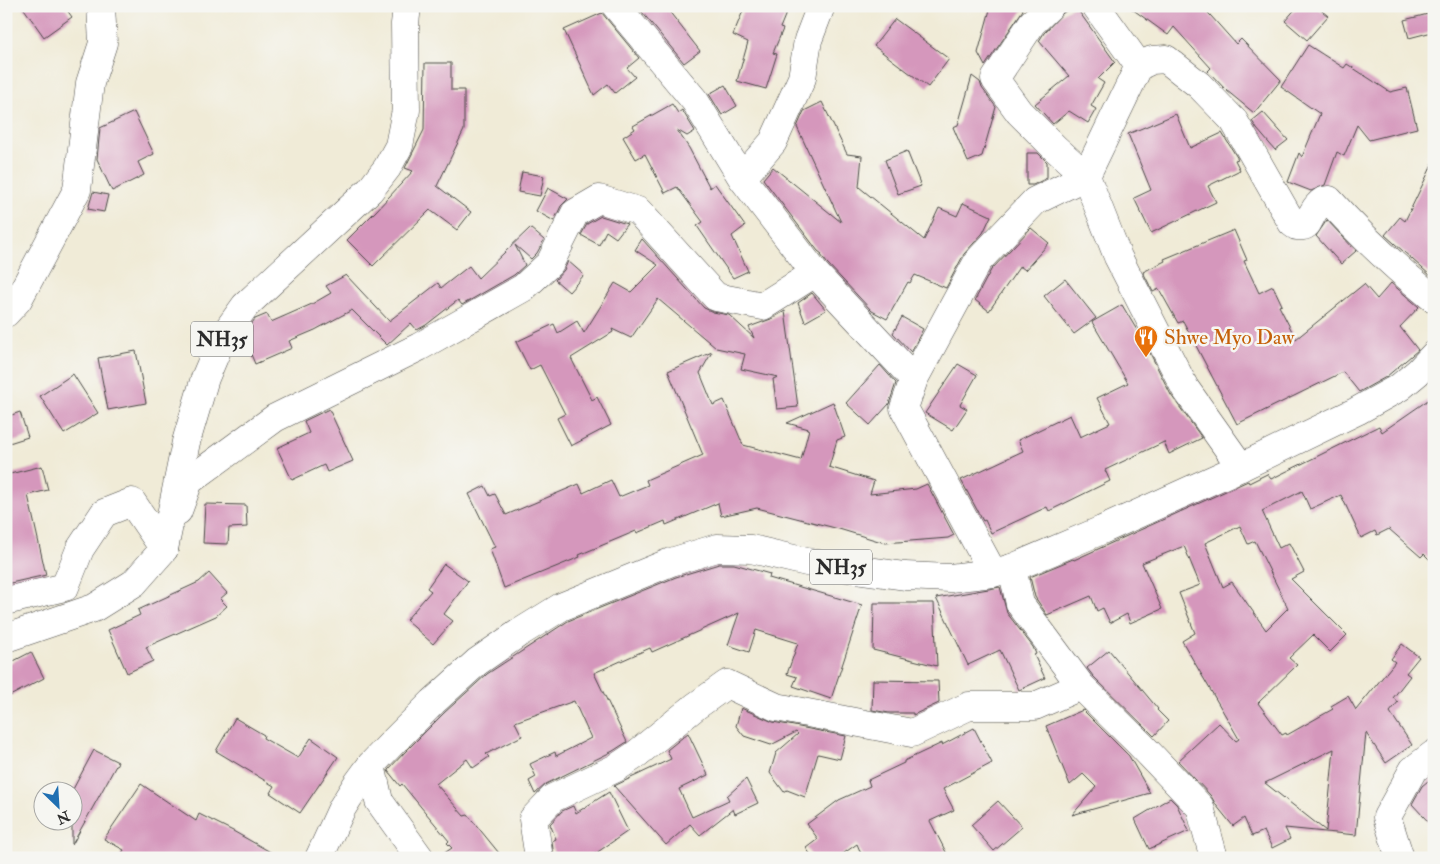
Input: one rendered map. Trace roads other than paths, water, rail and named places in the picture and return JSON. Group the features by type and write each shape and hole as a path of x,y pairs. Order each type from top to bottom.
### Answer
{"main road":[{"path":"6,313 18,300 77,190 90,84 104,43 101,6"},
{"name":"NH35","path":"164,549 186,442 205,378 222,338 245,306 370,190 387,168 399,146 406,110 405,24 407,6"},
{"path":"616,6 696,101 742,178 816,273 914,379"},
{"path":"742,178 773,142 802,78 808,40 821,6"},
{"path":"1050,6 1032,24 995,79 1019,112 1054,148 1086,176 1118,257 1185,388 1241,467"},
{"path":"1096,6 1140,66"},
{"path":"1214,858 1200,807 1081,686 1020,604 1002,570 904,408 914,379 978,261 1034,201 1086,176 1140,66 1152,60 1166,59 1199,85 1234,121 1292,223 1296,226 1304,226 1320,202 1325,199 1330,200 1361,235 1434,299"},
{"path":"6,638 94,608 134,582 164,549 189,481 275,418 419,347 523,288 550,263 576,213 599,199 638,210 716,297 763,306 816,273"},
{"name":"NH35","path":"319,858 342,808 371,765 433,702 476,662 519,632 561,607 696,553 717,548 751,549 811,563 905,576 950,578 1002,570 1102,530 1241,467 1357,411 1400,387 1434,355"},
{"path":"6,600 65,587 80,549 104,513 132,502 164,549"},
{"path":"540,858 533,819 553,798 616,768 727,684 776,707 912,732 969,706 1035,706 1081,686"},
{"path":"1400,858 1387,817 1413,770 1434,754"},
{"path":"371,765 380,801 420,858"}],"place":[{"name":"Shwe Myo Daw","path":"1146,358"}]}
